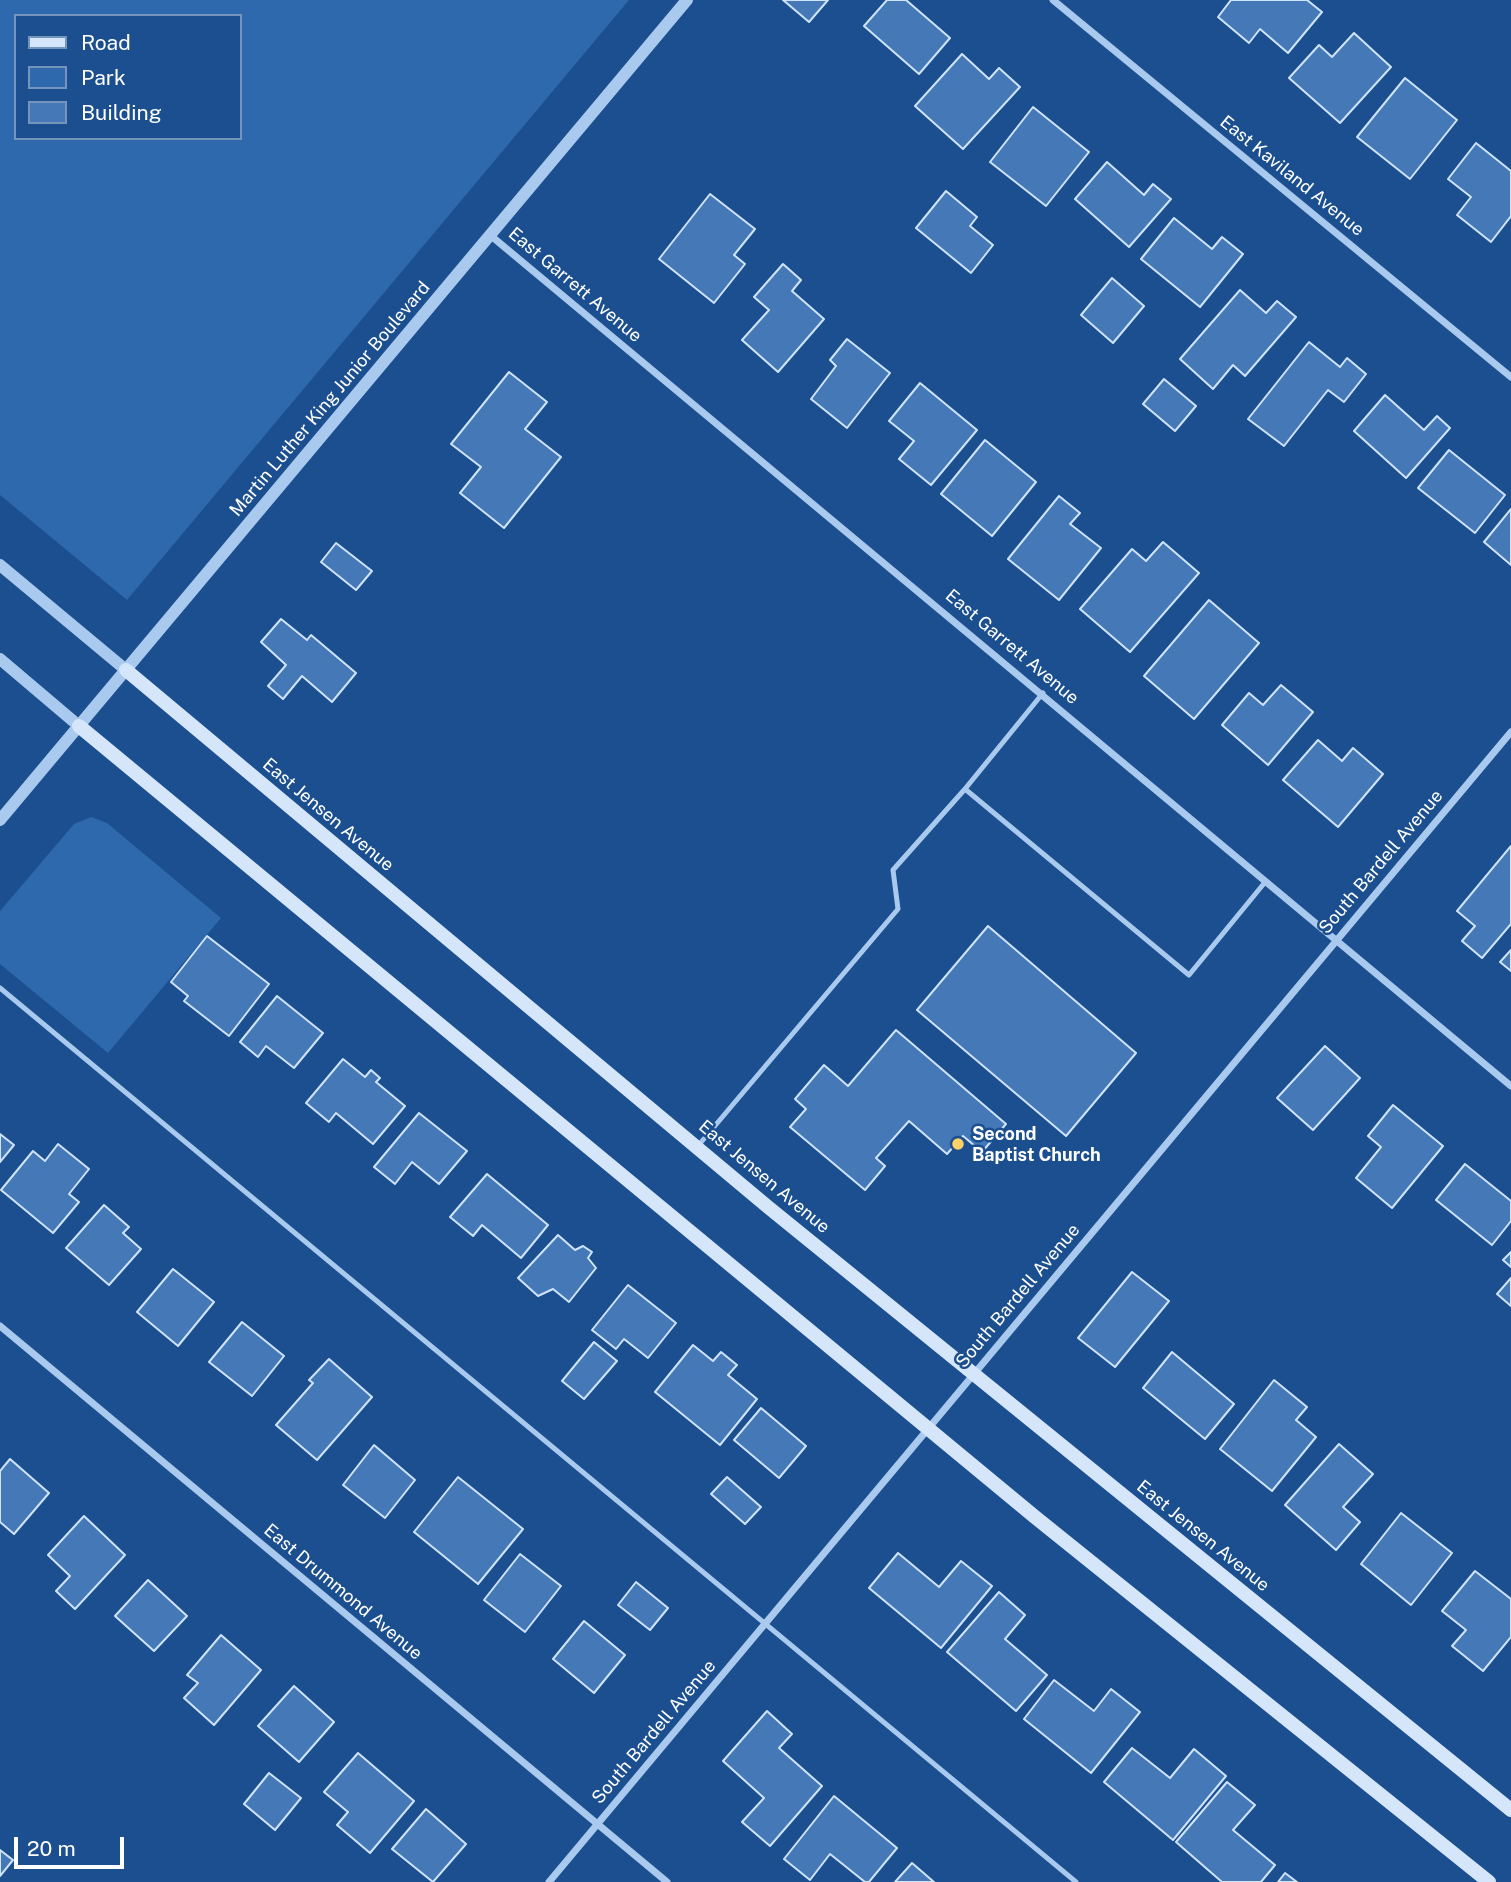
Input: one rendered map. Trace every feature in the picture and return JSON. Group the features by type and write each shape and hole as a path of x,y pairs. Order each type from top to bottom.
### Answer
{"main road":[{"name":"East Jensen Avenue","path":"126,670 696,1147 1511,1810"},
{"path":"79,726 928,1427 1489,1882"}],"street":[{"name":"Martin Luther King Junior Boulevard","path":"0,820 687,0"},
{"name":"East Kaviland Avenue","path":"1053,0 1511,377"},
{"name":"East Garrett Avenue","path":"490,235 1511,1086"},
{"name":"East Jensen Avenue","path":"0,565 126,670"},
{"path":"0,659 79,726"},
{"name":"South Bardell Avenue","path":"549,1882 1511,732"},
{"name":"East Drummond Avenue","path":"0,1326 667,1882"}],"lane":[{"path":"696,1147 898,909 892,870 965,789 1043,694"},
{"path":"965,789 1189,975 1266,881"},
{"path":"0,988 1076,1882"}],"green space":[{"path":"0,0 629,0 127,600 0,495"},
{"path":"91,817 107,823 221,918 108,1053 0,964 0,911 74,824"}],"building":[{"path":"783,0 828,0 809,22"},
{"path":"887,0 906,0 950,38 919,74 864,26"},
{"path":"1231,0 1307,0 1322,12 1288,53 1260,29 1249,43 1218,17"},
{"path":"1354,33 1391,67 1340,123 1289,78 1319,45 1332,57"},
{"path":"962,54 989,79 999,68 1020,87 963,149 915,106"},
{"path":"1405,78 1457,120 1410,179 1357,137"},
{"path":"1033,107 1089,152 1046,206 990,162"},
{"path":"1476,143 1511,171 1511,216 1491,242 1457,215 1471,197 1448,179"},
{"path":"1107,162 1144,195 1153,184 1171,199 1129,247 1075,199"},
{"path":"946,191 977,217 970,226 993,245 971,273 916,228"},
{"path":"710,194 755,229 734,255 745,264 714,303 659,259"},
{"path":"1174,218 1212,249 1222,237 1243,254 1200,307 1141,259"},
{"path":"783,264 801,280 792,291 824,319 778,372 742,340 769,310 754,297"},
{"path":"1112,278 1144,306 1113,343 1081,315"},
{"path":"1240,290 1266,313 1277,301 1296,317 1245,376 1233,365 1213,389 1180,359"},
{"path":"847,339 890,373 847,428 811,399 836,366 830,360"},
{"path":"1309,342 1340,367 1347,358 1366,374 1344,402 1328,390 1284,446 1248,419"},
{"path":"509,372 547,402 525,429 561,457 504,528 460,493 481,467 451,444"},
{"path":"1164,379 1196,406 1175,431 1143,404"},
{"path":"920,383 977,430 931,485 899,459 914,441 889,421"},
{"path":"1385,395 1424,430 1437,416 1450,428 1406,478 1354,431"},
{"path":"985,440 1036,482 992,536 941,494"},
{"path":"1449,450 1505,495 1475,533 1418,488"},
{"path":"1059,496 1080,513 1070,524 1101,548 1059,600 1008,559"},
{"path":"1511,509 1511,565 1484,542"},
{"path":"1163,542 1199,573 1130,652 1080,609 1132,549 1146,561"},
{"path":"336,543 372,571 356,590 321,562"},
{"path":"1209,600 1259,643 1194,719 1144,676"},
{"path":"281,619 307,640 311,635 356,673 332,702 302,676 283,699 268,686 286,665 261,642"},
{"path":"1281,685 1313,712 1268,765 1222,725 1249,693 1263,705"},
{"path":"1318,740 1342,761 1353,748 1383,774 1338,827 1283,780"},
{"path":"1511,846 1511,924 1482,958 1462,941 1475,926 1457,911"},
{"path":"988,926 1136,1053 1066,1136 917,1010"},
{"path":"207,936 269,984 229,1036 184,1001 188,996 171,982"},
{"path":"1511,950 1511,971 1500,962"},
{"path":"277,996 323,1033 294,1068 266,1046 258,1057 240,1042"},
{"path":"896,1030 1006,1124 982,1152 963,1136 947,1154 909,1121 876,1158 885,1166 865,1190 790,1127 806,1109 795,1099 824,1065 848,1086"},
{"path":"1325,1046 1360,1078 1313,1130 1277,1098"},
{"path":"343,1059 365,1077 371,1070 380,1078 376,1082 405,1106 373,1144 336,1113 329,1122 306,1103"},
{"path":"1393,1105 1443,1146 1392,1208 1356,1178 1381,1147 1368,1136"},
{"path":"419,1113 467,1151 439,1184 412,1162 395,1184 374,1167"},
{"path":"0,1134 14,1145 0,1162"},
{"path":"58,1144 89,1169 69,1194 79,1202 53,1233 1,1190 33,1151 45,1161"},
{"path":"1465,1164 1511,1201 1511,1221 1492,1245 1436,1200"},
{"path":"487,1174 548,1225 521,1258 482,1225 473,1236 450,1217"},
{"path":"104,1205 129,1227 123,1233 141,1249 109,1285 66,1248"},
{"path":"558,1235 575,1250 583,1246 592,1252 588,1258 596,1268 569,1302 553,1289 538,1296 518,1278"},
{"path":"1511,1252 1511,1267 1503,1260"},
{"path":"173,1269 214,1302 178,1346 137,1312"},
{"path":"1132,1272 1169,1301 1115,1367 1078,1338"},
{"path":"1511,1278 1511,1306 1497,1294"},
{"path":"628,1285 676,1323 648,1358 624,1339 616,1349 592,1330"},
{"path":"242,1322 284,1356 252,1396 209,1362"},
{"path":"594,1342 617,1361 584,1399 562,1381"},
{"path":"693,1345 713,1361 721,1352 737,1365 728,1375 757,1399 720,1445 655,1392"},
{"path":"1172,1352 1234,1404 1205,1439 1143,1388"},
{"path":"329,1359 372,1397 317,1460 276,1425 313,1383 309,1380"},
{"path":"1274,1380 1307,1407 1296,1420 1316,1437 1272,1491 1220,1449"},
{"path":"761,1408 806,1446 779,1478 734,1440"},
{"path":"1339,1444 1373,1474 1343,1507 1360,1522 1336,1550 1285,1505"},
{"path":"374,1445 415,1480 385,1518 343,1485"},
{"path":"10,1459 49,1493 14,1534 0,1522 0,1471"},
{"path":"458,1477 523,1529 478,1584 414,1532"},
{"path":"727,1477 761,1507 745,1524 711,1494"},
{"path":"1401,1513 1452,1553 1411,1605 1361,1564"},
{"path":"84,1516 125,1555 75,1609 56,1591 70,1576 48,1555"},
{"path":"898,1553 939,1587 961,1561 992,1586 941,1648 869,1588"},
{"path":"520,1554 561,1586 525,1632 484,1600"},
{"path":"1475,1571 1511,1599 1511,1637 1483,1671 1452,1646 1466,1630 1442,1611"},
{"path":"148,1580 187,1616 154,1651 115,1616"},
{"path":"636,1582 668,1608 650,1630 618,1605"},
{"path":"999,1592 1025,1615 1005,1639 1047,1675 1016,1711 947,1652"},
{"path":"584,1621 625,1655 594,1693 553,1659"},
{"path":"221,1635 261,1670 214,1725 184,1698 198,1683 187,1675"},
{"path":"1054,1680 1094,1711 1111,1689 1140,1712 1091,1773 1024,1719"},
{"path":"294,1686 334,1722 299,1762 258,1726"},
{"path":"767,1711 792,1734 779,1748 822,1786 770,1846 742,1822 764,1798 723,1761"},
{"path":"1132,1748 1170,1778 1194,1749 1226,1776 1173,1840 1104,1782"},
{"path":"358,1753 414,1801 370,1853 337,1825 348,1812 324,1792"},
{"path":"269,1773 301,1798 275,1830 244,1804"},
{"path":"1227,1782 1255,1805 1233,1830 1275,1865 1261,1882 1222,1882 1176,1842"},
{"path":"834,1796 897,1848 869,1882 865,1882 830,1854 810,1880 784,1859"},
{"path":"426,1809 466,1844 433,1882 392,1849"},
{"path":"0,1850 13,1860 0,1876"},
{"path":"912,1863 934,1882 895,1882"},
{"path":"1285,1873 1297,1882 1278,1882"}],"place":[{"name":"Second Baptist Church","path":"958,1144"}]}
